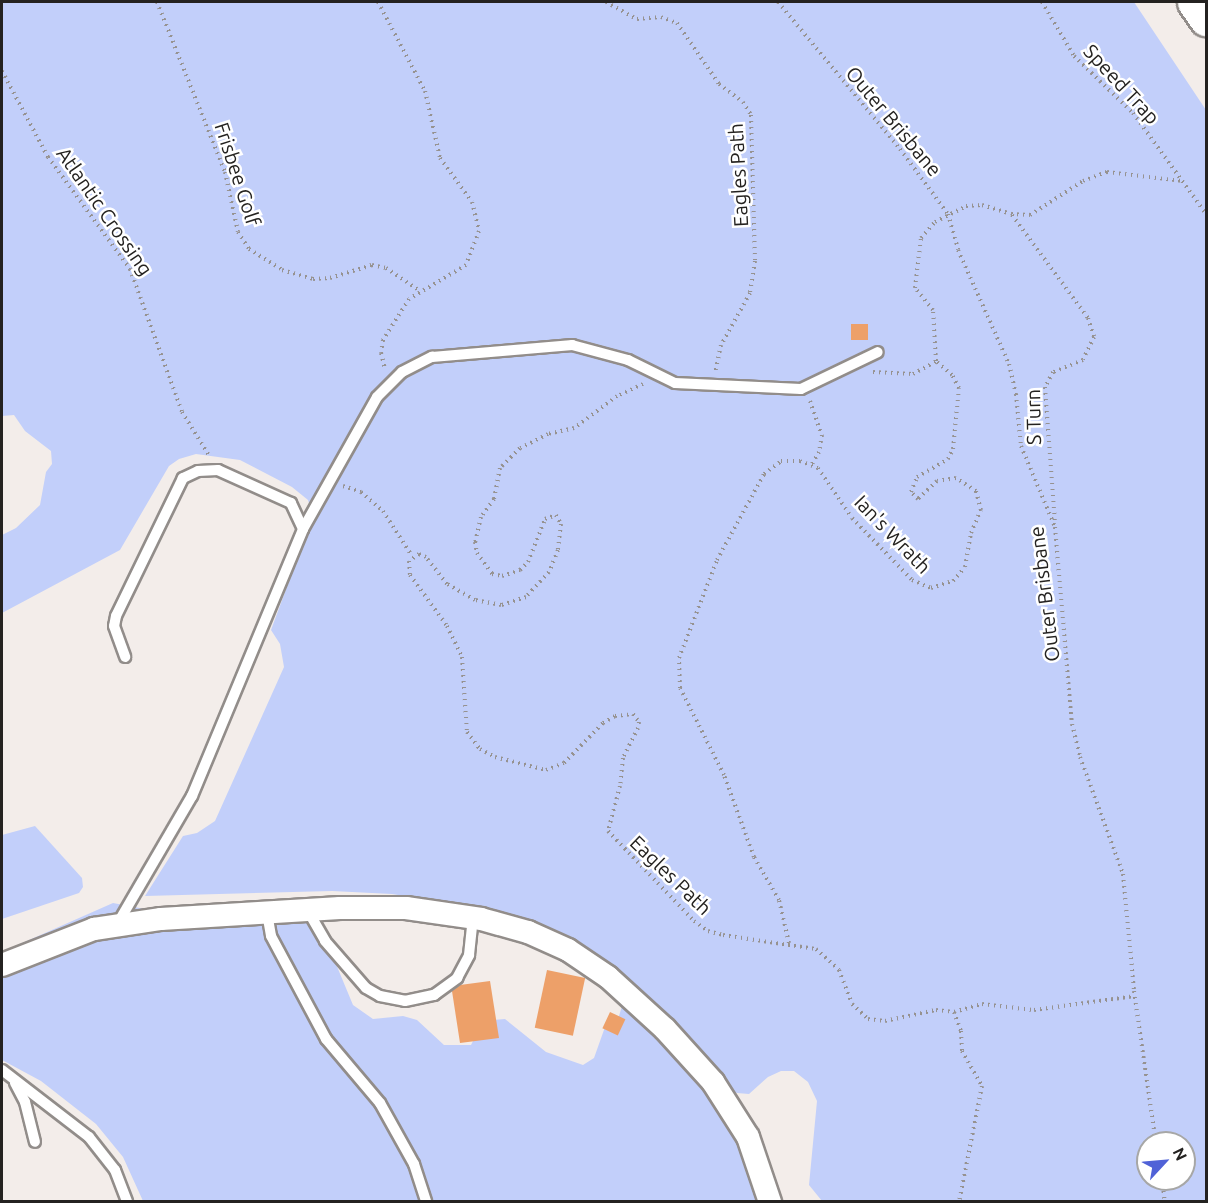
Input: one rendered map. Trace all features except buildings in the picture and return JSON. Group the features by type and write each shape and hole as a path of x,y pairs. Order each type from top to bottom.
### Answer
{"highway":[{"path":"1194,2 1206,19"}],"street":[{"path":"2,965 70,937 118,924 267,913 406,908 473,917 528,932 568,950 643,1008 725,1098 757,1159 770,1202"}],"lane":[{"path":"118,924 192,796 303,529 377,397 393,379 417,363 450,352 559,345 606,352 668,381 713,386 801,388 878,352"},
{"path":"125,657 114,626 116,616 175,487 190,474 219,470 291,503 303,529"},
{"path":"308,911 325,941 366,988 380,996 405,1001 434,995 457,978 469,955 473,917"},
{"path":"267,913 271,936 326,1039 380,1103 414,1164 426,1202"},
{"path":"6,1073 25,1102 35,1142"},
{"path":"6,1073 99,1147 115,1170 127,1202"}],"path":[{"name":"Frisbee Golf","path":"157,2 225,172 238,232 249,249 282,270 313,279 330,278 372,265 386,268 419,290"},
{"path":"378,2 425,91 445,170 478,214 479,231 466,265 419,290 409,298 383,339 381,354 393,379"},
{"name":"Eagles Path","path":"606,2 637,19 661,18 677,23 719,84 743,102 751,116 756,229 753,271 747,301 721,345 713,386"},
{"name":"Outer Brisbane","path":"778,2 900,148 948,214 958,250 1009,364 1016,394 1021,446 1055,527 1072,724 1080,757 1123,874 1135,996 1154,1131"},
{"name":"Speed Trap","path":"1042,2 1074,56 1133,113 1206,214"},
{"name":"Atlantic Crossing","path":"2,71 48,157 130,269 147,307 166,373 182,412 219,470"},
{"path":"836,372 913,374 936,361 933,309 915,288 917,254 928,229 948,214 974,205 1011,214 1037,212 1083,181 1107,172 1183,181"},
{"name":"S Turn","path":"1011,214 1088,318 1094,337 1094,345 1083,360 1053,372 1045,387 1055,527"},
{"name":"Ian's Wrath","path":"812,464 852,518 912,580 931,588 953,581 965,567 980,500 968,482 956,478 937,481 918,499 911,492 917,477 948,459 953,449 959,388 936,361"},
{"path":"327,486 348,488 371,500 396,528 412,556 426,557 447,584 475,600 501,605 526,597 549,572 558,550 561,524 556,515 545,519 528,562 520,570 502,576 492,574 477,553 475,542 481,517 494,499 500,468 520,448 548,434 574,428 617,396 648,383 668,381"},
{"path":"789,943 779,900 754,858 720,768 686,706 677,671 685,639 707,592 717,560 764,474 781,461 812,464 819,452 819,419 801,388"},
{"name":"Eagles Path","path":"412,556 407,565 410,575 447,626 462,657 467,732 480,749 495,757 546,770 564,763 603,723 615,716 633,714 639,722 638,728 623,758 620,786 608,823 611,838 708,931 789,943 816,950 828,958 838,970 852,1004 868,1019 885,1021 936,1010 954,1012 981,1004 1034,1010 1135,996"},
{"path":"954,1012 961,1031 962,1052 982,1086 959,1202"}],"shaded area":[{"path":"2,2 1134,2 1206,110 1206,1201 822,1201 809,1185 817,1101 808,1082 794,1071 781,1071 768,1077 749,1094 737,1093 726,1088 636,990 466,906 392,894 332,891 145,896 183,836 197,833 215,821 284,667 280,644 271,630 313,516 308,500 292,487 240,460 196,454 179,459 169,466 120,550 2,613 2,535 16,528 40,505 46,472 52,464 51,451 25,431 14,415 2,416"},
{"path":"35,826 82,878 83,887 79,893 2,919 2,835"},
{"path":"113,903 182,916 303,908 326,940 353,1005 373,1019 403,1016 417,1020 444,1045 471,1045 479,1029 493,1020 505,1019 546,1052 583,1065 594,1058 605,1027 619,1016 623,1003 730,1107 761,1201 143,1201 123,1157 96,1124 41,1081 2,1060 2,952"}]}
